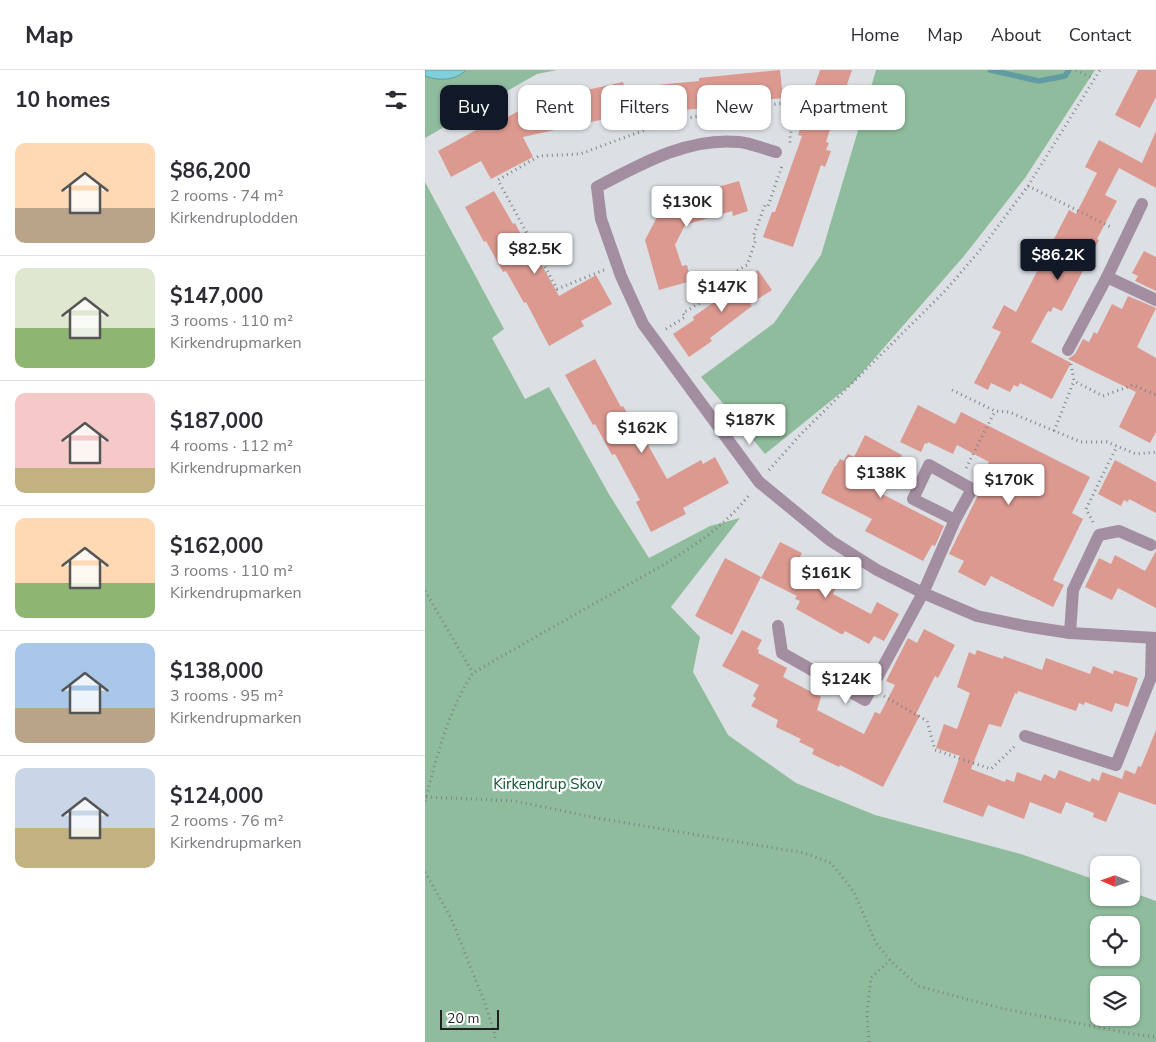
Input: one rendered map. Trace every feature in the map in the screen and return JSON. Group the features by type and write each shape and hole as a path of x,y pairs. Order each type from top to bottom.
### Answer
{"street":[{"path":"782,151 740,142 711,142 653,158 597,186 600,218 617,265 643,324 759,482 831,541 877,570 923,594 977,616 1070,633 1154,638 1151,677 1117,765 1025,736"},
{"path":"1067,350 1107,278 1142,204"},
{"path":"1107,278 1156,300"},
{"path":"778,626 782,653 865,700 873,689 923,594 955,520 972,489 929,465 913,498 955,520"},
{"path":"1070,633 1073,590 1099,535 1119,531 1151,545"}],"path":[{"path":"1076,70 1094,79"},
{"path":"1100,70 1028,186 981,249 945,291 801,434 736,511 704,539 668,562 473,673 460,692 449,718 426,799 515,801 597,818 804,853 831,864 854,892 876,943 890,960 918,986 1000,1008 1156,1037"},
{"path":"617,265 557,289 498,180 539,156 579,154 669,121 801,100 790,135 782,151"},
{"path":"653,338 685,317 683,313 703,302 700,297 721,285 719,281 747,265 756,239 753,237 765,205 769,206 783,164"},
{"path":"1028,186 1127,235"},
{"path":"1054,431 1074,381 1067,350"},
{"path":"1074,381 1103,396 1133,385 1156,396"},
{"path":"951,390 995,411 1009,412 1081,442 1107,442 1136,454 1156,452"},
{"path":"958,481 995,411"},
{"path":"1099,535 1086,509 1117,446"},
{"path":"425,591 473,673"},
{"path":"873,689 927,721 935,750 991,768 1025,736"},
{"path":"425,872 451,918 486,1006 495,1035 495,1042"},
{"path":"869,1042 867,1013 871,978 890,960"}],"green space":[{"path":"425,70 557,70 537,74 508,91 508,85 440,85 440,129 425,138"},
{"path":"876,70 1095,70 1025,178 964,256 853,383 765,454 701,377 774,323 821,255 858,130 905,130 905,85 872,85"},
{"name":"Kirkendrup Skov","path":"425,182 504,329 492,338 525,399 549,387 610,496 649,558 710,526 740,518 671,607 700,637 693,672 728,735 796,783 875,815 1021,854 1090,878 1090,906 1140,906 1140,895 1156,901 1156,1042 425,1042"}],"water":[{"path":"425,70 466,70 452,78 436,79 425,76"}],"building":[{"path":"780,70 781,98 771,99 771,85 697,85 697,109 687,110 687,85 657,85 699,81 699,78"},
{"path":"820,70 852,70 847,85 815,85"},
{"path":"1138,70 1156,70 1156,97 1140,128 1115,115"},
{"path":"623,82 624,85 609,85"},
{"path":"601,87 601,120 591,122 591,89"},
{"path":"518,111 518,130 555,130 523,137 533,157 491,179 481,161 451,177 438,151 476,130 508,130 508,117"},
{"path":"800,130 830,130 826,142 829,143 826,150 831,151 825,167 821,165 793,247 763,237 772,212 775,212 802,136 798,135"},
{"path":"1156,131 1156,188 1119,168 1105,195 1117,201 1097,239 1099,240 1062,311 1053,307 1051,312 1048,311 1031,342 1071,363 1052,399 1020,383 1018,387 1014,385 1010,392 991,383 988,390 974,383 1001,332 992,328 1004,305 1016,312 1069,210 1076,214 1097,173 1085,167 1099,140 1142,163"},
{"path":"739,181 748,211 733,216 732,211 685,225 675,245 682,266 687,265 691,281 659,290 645,240 665,202"},
{"path":"494,191 513,224 515,223 531,254 535,253 559,296 596,275 612,304 581,321 584,326 549,346 526,302 524,303 506,271 503,272 465,207"},
{"path":"1144,251 1156,257 1156,291 1135,281 1138,276 1132,273"},
{"path":"758,270 772,290 750,304 752,306 710,338 712,341 689,357 673,334 694,320 693,317 714,302 712,300"},
{"path":"1128,296 1156,308 1137,347 1156,358 1156,432 1150,443 1119,427 1136,392 1068,359 1075,354 1083,339 1089,342 1094,332 1097,334 1112,304 1122,309"},
{"path":"595,359 621,407 623,406 641,437 643,436 667,479 701,460 703,464 715,457 729,483 683,508 686,514 651,532 636,502 640,500 615,454 612,455 595,424 593,425 565,375"},
{"path":"918,405 955,424 961,412 1090,477 1072,513 1083,519 1053,580 1064,585 1053,607 991,576 985,586 958,572 964,561 949,554 979,493 978,483 989,462 957,445 953,454 928,442 927,444 925,443 921,452 900,442"},
{"path":"865,435 902,455 882,494 944,526 935,546 932,545 923,561 865,531 872,519 821,493 840,459 844,461 848,454 854,457"},
{"path":"1115,460 1156,482 1156,513 1129,499 1128,502 1124,500 1121,506 1098,494"},
{"path":"780,542 802,553 796,565 837,586 833,594 871,614 877,602 899,614 884,641 874,636 869,644 845,631 841,634 796,609 800,601 795,599 797,596 761,578"},
{"path":"1156,551 1156,608 1118,588 1112,600 1085,587 1099,558 1111,564 1115,555 1145,571"},
{"path":"725,558 761,577 732,635 695,616"},
{"path":"924,629 955,645 938,678 935,676 916,714 920,715 883,787 840,765 839,767 812,754 814,749 799,742 801,739 776,727 778,720 751,706 756,698 753,696 759,685 722,666 742,630 762,640 757,649 759,650 758,653 787,668 783,677 821,697 817,710 864,734 875,712 880,714 895,685 886,681 908,638 917,643"},
{"path":"977,650 1003,659 1004,656 1042,670 1046,658 1090,674 1093,666 1113,674 1114,670 1138,678 1128,707 1115,703 1112,712 1085,702 1084,705 1079,703 1076,711 1018,691 1017,694 1015,693 1001,727 989,724 971,769 1005,782 1006,779 1014,782 1017,772 1041,781 1044,774 1055,779 1059,770 1090,782 1092,778 1099,781 1102,772 1122,779 1125,770 1135,774 1138,766 1141,767 1156,730 1156,805 1119,792 1106,822 1093,817 1094,813 1066,802 1061,814 1030,802 1024,819 988,805 983,817 943,802 960,756 936,748 944,724 957,729 970,693 957,687 969,652 975,655"}],"waterway":[{"path":"990,70 1039,81 1065,76 1069,70"}]}
